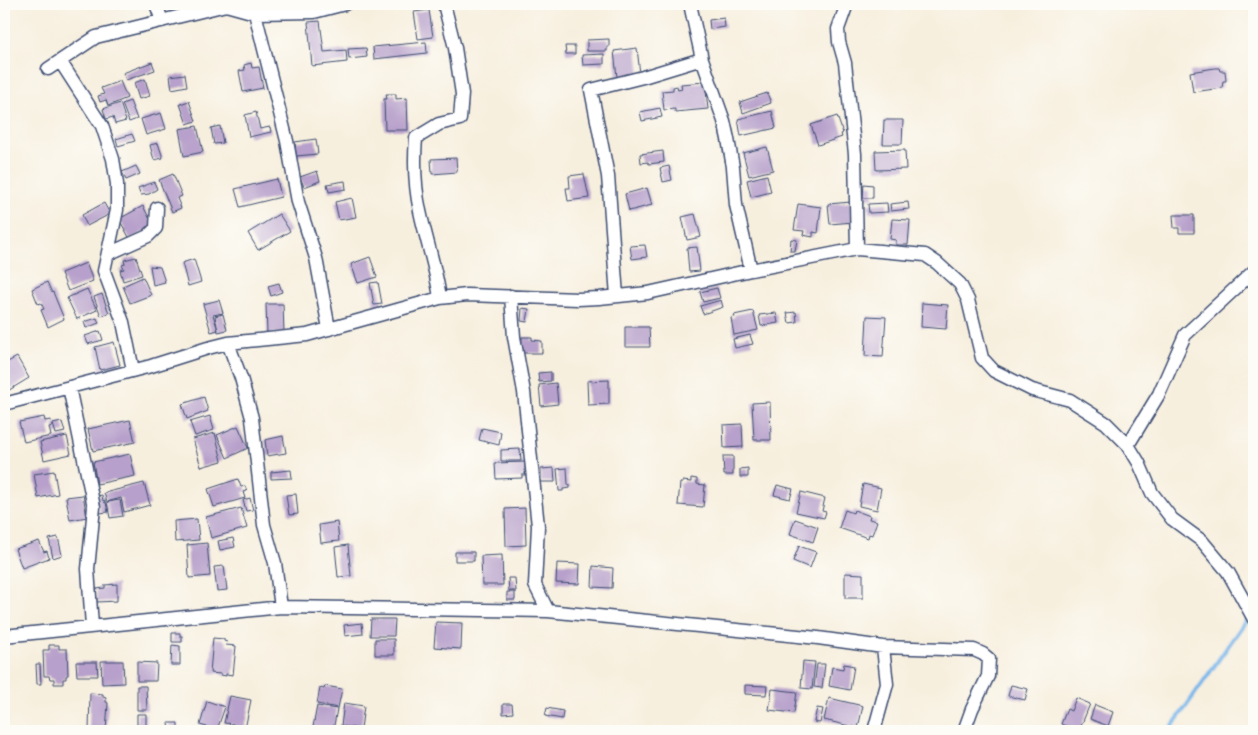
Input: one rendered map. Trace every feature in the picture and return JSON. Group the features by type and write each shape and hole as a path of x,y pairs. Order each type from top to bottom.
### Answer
{"street":[{"path":"156,4 162,21"},
{"path":"48,69 96,37 226,5 255,13 314,12 346,4"},
{"path":"440,298 436,271 419,209 414,159 416,138 439,124 460,119 462,94 455,48 444,4"},
{"path":"690,4 702,59 724,121 733,168 736,205 751,270"},
{"path":"847,4 838,29 839,42 845,63 855,154 856,249"},
{"path":"255,13 287,140 298,202 316,258 329,328"},
{"path":"617,296 608,176 591,90 702,59"},
{"path":"60,61 102,126 113,158 117,184 116,210 104,271 123,322 133,370"},
{"path":"108,254 148,236 156,228 157,208"},
{"path":"4,404 228,343 306,335 440,298 510,296 578,299 617,296 648,292 856,249 925,255 960,284 968,300 982,358 994,371 1032,390 1070,400 1106,423 1128,445 1139,463 1152,493 1172,519 1202,541 1228,572 1254,619"},
{"path":"1128,445 1160,394 1185,334 1254,271"},
{"path":"510,296 514,337 524,392 538,526 535,585 548,611"},
{"path":"228,343 241,378 252,418 264,525 275,563 281,607"},
{"path":"69,387 94,507 88,569 92,626"},
{"path":"4,636 281,607 548,611 818,638 883,647 974,650 984,654 989,660 988,676 964,731"},
{"path":"874,731 887,684 883,647"}],"building":[{"path":"429,10 433,37 418,39 414,12"},
{"path":"724,18 725,27 710,29 709,20"},
{"path":"320,21 324,52 346,50 347,62 312,66 308,22"},
{"path":"609,39 607,51 587,51 587,40"},
{"path":"426,42 427,53 374,59 373,47"},
{"path":"565,46 575,46 575,54 566,54"},
{"path":"366,48 367,57 349,59 348,49"},
{"path":"637,48 640,74 617,77 614,51"},
{"path":"604,54 604,64 583,65 582,55"},
{"path":"152,62 155,70 126,80 123,73"},
{"path":"251,63 252,68 259,67 263,88 243,92 239,71 245,70 244,65"},
{"path":"1215,68 1225,71 1226,81 1223,81 1222,88 1193,92 1190,72"},
{"path":"185,74 187,86 172,89 170,76"},
{"path":"145,79 150,96 139,99 134,83"},
{"path":"120,81 127,98 108,106 106,100 100,102 98,96 104,94 101,88"},
{"path":"705,82 708,109 675,112 675,109 664,110 662,91 673,90 673,87 677,86 678,90 682,89 681,84"},
{"path":"767,93 771,103 743,113 740,102"},
{"path":"386,94 396,94 396,99 407,98 408,130 385,130 384,99 387,99"},
{"path":"130,101 137,119 129,122 122,104"},
{"path":"189,101 196,121 187,124 180,104"},
{"path":"120,103 126,121 115,124 113,117 106,119 103,109"},
{"path":"660,108 662,117 642,121 640,112"},
{"path":"772,111 776,128 741,136 738,119"},
{"path":"256,112 260,129 270,127 271,132 249,137 245,115"},
{"path":"161,113 166,129 146,135 141,119"},
{"path":"837,116 843,133 841,134 842,137 818,145 811,125"},
{"path":"884,120 903,120 902,144 883,144"},
{"path":"197,126 203,152 184,156 179,129"},
{"path":"220,126 223,143 214,144 211,128"},
{"path":"132,134 135,141 118,146 116,139"},
{"path":"316,139 318,154 296,156 295,142"},
{"path":"158,143 163,158 154,160 150,145"},
{"path":"767,147 773,170 749,176 743,153"},
{"path":"905,150 906,169 876,170 875,151"},
{"path":"663,151 664,162 641,163 640,154"},
{"path":"456,158 457,172 432,174 431,159"},
{"path":"136,166 140,174 126,180 122,172"},
{"path":"669,166 672,180 663,182 660,168"},
{"path":"317,171 320,181 304,187 300,177"},
{"path":"173,174 182,196 177,198 181,208 172,212 159,180"},
{"path":"584,174 589,198 568,201 566,188 570,188 569,176"},
{"path":"767,175 771,192 751,197 747,180"},
{"path":"277,179 281,197 240,207 235,189"},
{"path":"345,181 346,189 329,192 327,184"},
{"path":"154,182 157,189 149,194 141,195 138,188"},
{"path":"864,184 873,185 873,198 863,198"},
{"path":"647,188 652,205 629,211 625,194"},
{"path":"352,198 356,217 339,220 335,202"},
{"path":"851,202 853,222 830,224 828,204"},
{"path":"908,202 909,209 891,211 890,204"},
{"path":"104,203 110,214 87,226 82,215"},
{"path":"887,203 888,212 869,213 868,204"},
{"path":"798,204 821,207 818,233 813,232 813,237 803,235 804,231 794,230"},
{"path":"143,206 154,227 130,239 119,219"},
{"path":"279,214 290,231 258,250 248,233"},
{"path":"695,214 701,237 687,240 682,217"},
{"path":"1173,215 1194,215 1194,233 1179,233 1179,228 1174,228"},
{"path":"892,219 910,220 908,245 896,245 896,240 890,239"},
{"path":"791,239 797,240 795,251 790,251"},
{"path":"645,245 647,257 632,259 630,246"},
{"path":"697,247 700,271 689,272 687,248"},
{"path":"136,257 142,275 123,281 120,270 124,269 122,265 125,264 124,260"},
{"path":"370,257 377,277 358,283 351,264"},
{"path":"194,259 201,282 188,286 182,263"},
{"path":"86,263 93,281 68,291 61,273"},
{"path":"150,266 160,267 165,282 153,285"},
{"path":"143,277 151,295 130,303 123,286"},
{"path":"47,282 64,319 48,327 41,310 44,309 41,303 38,304 32,289"},
{"path":"378,282 382,304 374,305 370,283"},
{"path":"279,283 282,292 271,296 268,286"},
{"path":"717,288 720,298 703,302 700,292"},
{"path":"87,289 97,310 77,319 67,298"},
{"path":"102,294 109,313 101,316 94,297"},
{"path":"219,300 223,313 213,315 218,330 211,332 203,304"},
{"path":"721,300 723,307 703,314 700,306"},
{"path":"922,303 948,305 946,329 921,327"},
{"path":"266,304 283,304 284,333 267,334"},
{"path":"522,308 529,309 527,322 521,321"},
{"path":"753,311 758,330 734,335 731,318 735,317 734,315"},
{"path":"796,312 797,322 789,323 787,313"},
{"path":"776,313 778,323 761,326 759,315"},
{"path":"223,314 227,330 218,332 215,316"},
{"path":"867,316 886,317 883,357 865,356"},
{"path":"97,318 99,323 86,328 84,322"},
{"path":"625,327 649,327 650,347 625,347"},
{"path":"100,331 103,340 88,344 85,336"},
{"path":"750,335 753,344 735,348 733,339"},
{"path":"522,337 532,337 532,340 542,341 542,353 521,353"},
{"path":"114,342 120,365 100,370 95,347"},
{"path":"17,357 29,378 6,392 4,388 4,364"},
{"path":"551,372 551,381 539,382 538,373"},
{"path":"609,380 609,404 588,405 587,381"},
{"path":"556,383 558,404 541,406 539,385"},
{"path":"204,397 208,411 187,419 182,404"},
{"path":"770,402 771,440 754,440 752,403"},
{"path":"210,416 214,430 195,436 190,422"},
{"path":"44,417 45,421 51,420 52,426 49,427 51,436 24,442 19,422"},
{"path":"130,420 135,442 93,451 88,429"},
{"path":"62,422 65,432 56,434 53,424"},
{"path":"742,424 743,447 724,448 723,425"},
{"path":"238,426 248,448 227,458 217,435"},
{"path":"482,428 501,432 499,445 479,440"},
{"path":"215,433 222,461 201,467 193,439"},
{"path":"67,436 71,454 44,460 40,442"},
{"path":"283,436 286,453 267,456 265,440"},
{"path":"520,449 521,461 501,461 501,450"},
{"path":"130,454 135,476 97,484 93,462"},
{"path":"723,456 733,456 733,475 724,475"},
{"path":"525,462 525,475 522,475 522,478 496,479 495,463"},
{"path":"554,468 555,482 541,482 541,469"},
{"path":"567,468 568,485 570,485 570,488 559,491 557,469"},
{"path":"748,468 748,477 740,477 740,469"},
{"path":"291,470 292,478 271,479 271,472"},
{"path":"54,471 58,494 38,498 34,474"},
{"path":"691,478 697,479 697,484 705,485 703,507 678,505 680,483 683,483 683,481 691,482"},
{"path":"238,479 241,487 245,486 247,491 243,492 245,498 214,507 208,489"},
{"path":"144,483 150,505 124,512 121,498 107,502 104,493"},
{"path":"863,484 881,488 877,510 859,506"},
{"path":"777,485 793,489 790,499 774,495"},
{"path":"801,492 825,498 822,511 826,512 824,518 796,512"},
{"path":"296,494 298,514 289,515 286,495"},
{"path":"83,495 87,517 70,520 66,497"},
{"path":"102,495 108,512 100,513 97,496"},
{"path":"250,498 253,510 246,511 243,500"},
{"path":"120,500 123,516 110,518 107,502"},
{"path":"241,508 247,528 211,538 206,517"},
{"path":"525,508 526,545 506,546 505,509"},
{"path":"845,510 853,513 854,510 870,516 869,519 877,521 872,535 869,534 868,538 839,528"},
{"path":"197,519 199,540 175,542 174,521"},
{"path":"795,519 818,527 813,542 790,534"},
{"path":"337,522 339,541 321,543 319,525"},
{"path":"58,537 62,555 53,558 49,539"},
{"path":"233,538 235,547 220,550 218,541"},
{"path":"39,541 44,552 47,551 49,558 22,568 15,549"},
{"path":"207,543 210,576 189,578 187,545"},
{"path":"348,545 351,576 338,577 335,547"},
{"path":"799,546 816,552 810,568 793,561"},
{"path":"455,552 474,552 474,561 455,561"},
{"path":"502,555 503,585 482,585 481,556"},
{"path":"557,563 580,564 579,584 556,583"},
{"path":"224,566 227,590 217,591 214,567"},
{"path":"593,566 613,568 612,588 592,587"},
{"path":"845,573 863,574 863,598 845,598"},
{"path":"508,578 515,578 516,591 509,591"},
{"path":"117,584 117,601 97,602 96,589 105,588 105,585"},
{"path":"507,592 515,592 515,600 507,600"},
{"path":"371,619 395,619 394,636 370,636"},
{"path":"436,622 462,623 461,649 434,647"},
{"path":"362,623 363,634 345,636 344,625"},
{"path":"172,633 180,633 182,642 172,642"},
{"path":"213,638 224,639 227,642 226,645 236,646 233,675 226,674 226,676 210,673"},
{"path":"375,639 394,639 394,655 375,655"},
{"path":"49,645 59,645 59,649 67,649 68,675 66,679 63,679 63,684 54,684 54,679 44,676 43,650 49,650"},
{"path":"172,645 180,646 180,665 171,665"},
{"path":"101,661 123,661 124,683 102,684"},
{"path":"803,661 815,662 812,689 801,688"},
{"path":"76,662 97,662 98,676 77,676"},
{"path":"137,662 157,663 156,681 137,681"},
{"path":"36,664 40,664 41,684 37,684"},
{"path":"817,664 825,664 822,688 814,687"},
{"path":"844,664 854,666 850,690 829,686 832,667 843,669"},
{"path":"745,685 767,686 766,695 745,694"},
{"path":"1011,685 1028,689 1025,700 1008,696"},
{"path":"137,686 146,686 147,710 137,710"},
{"path":"325,686 342,689 338,708 317,704 320,688 324,689"},
{"path":"772,689 797,692 794,713 769,710"},
{"path":"90,693 103,694 103,697 106,698 108,703 106,731 89,731"},
{"path":"230,696 251,700 245,729 232,727 233,724 224,723"},
{"path":"829,698 863,706 858,728 824,720"},
{"path":"1076,698 1090,704 1079,731 1061,724 1067,709 1071,711"},
{"path":"207,701 225,707 217,730 200,725"},
{"path":"344,703 364,706 361,729 341,726"},
{"path":"503,704 512,704 513,713 503,714"},
{"path":"1095,705 1113,712 1108,726 1090,719"},
{"path":"317,706 337,709 333,731 318,731 318,728 313,727"},
{"path":"547,708 563,711 562,719 545,716"},
{"path":"817,708 823,709 820,723 814,722"},
{"path":"137,714 146,714 146,731 137,731"},
{"path":"169,723 178,723 178,731 170,731"}],"waterway":[{"path":"1169,731 1249,616"}]}
